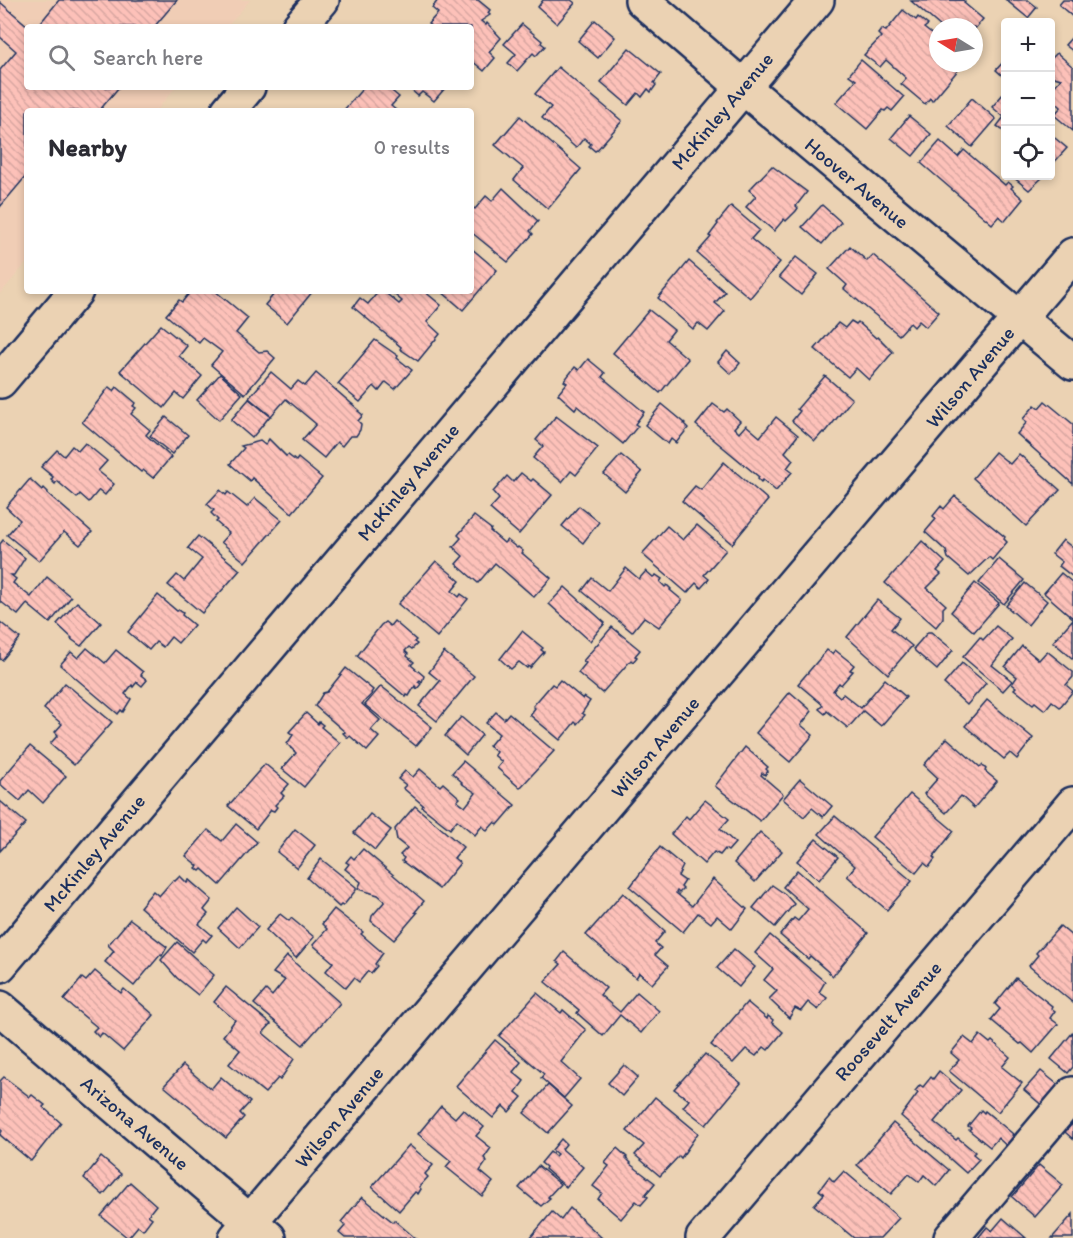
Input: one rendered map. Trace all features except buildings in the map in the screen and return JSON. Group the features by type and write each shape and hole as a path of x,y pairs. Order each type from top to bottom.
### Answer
{"street":[{"path":"302,24 322,0"},
{"name":"Hoover Avenue","path":"642,0 1073,363"},
{"name":"McKinley Avenue","path":"0,965 817,0"},
{"path":"230,108 246,90"},
{"name":"Wilson Avenue","path":"252,1232 1073,255"},
{"path":"0,381 73,294"},
{"name":"Roosevelt Avenue","path":"703,1238 1073,804"},
{"name":"Arizona Avenue","path":"0,1008 252,1232"},
{"path":"951,1238 1073,1094"}],"shaded area":[{"path":"0,0 250,0 230,24 24,24 24,90 174,90 158,108 24,108 24,266 0,294"}]}
